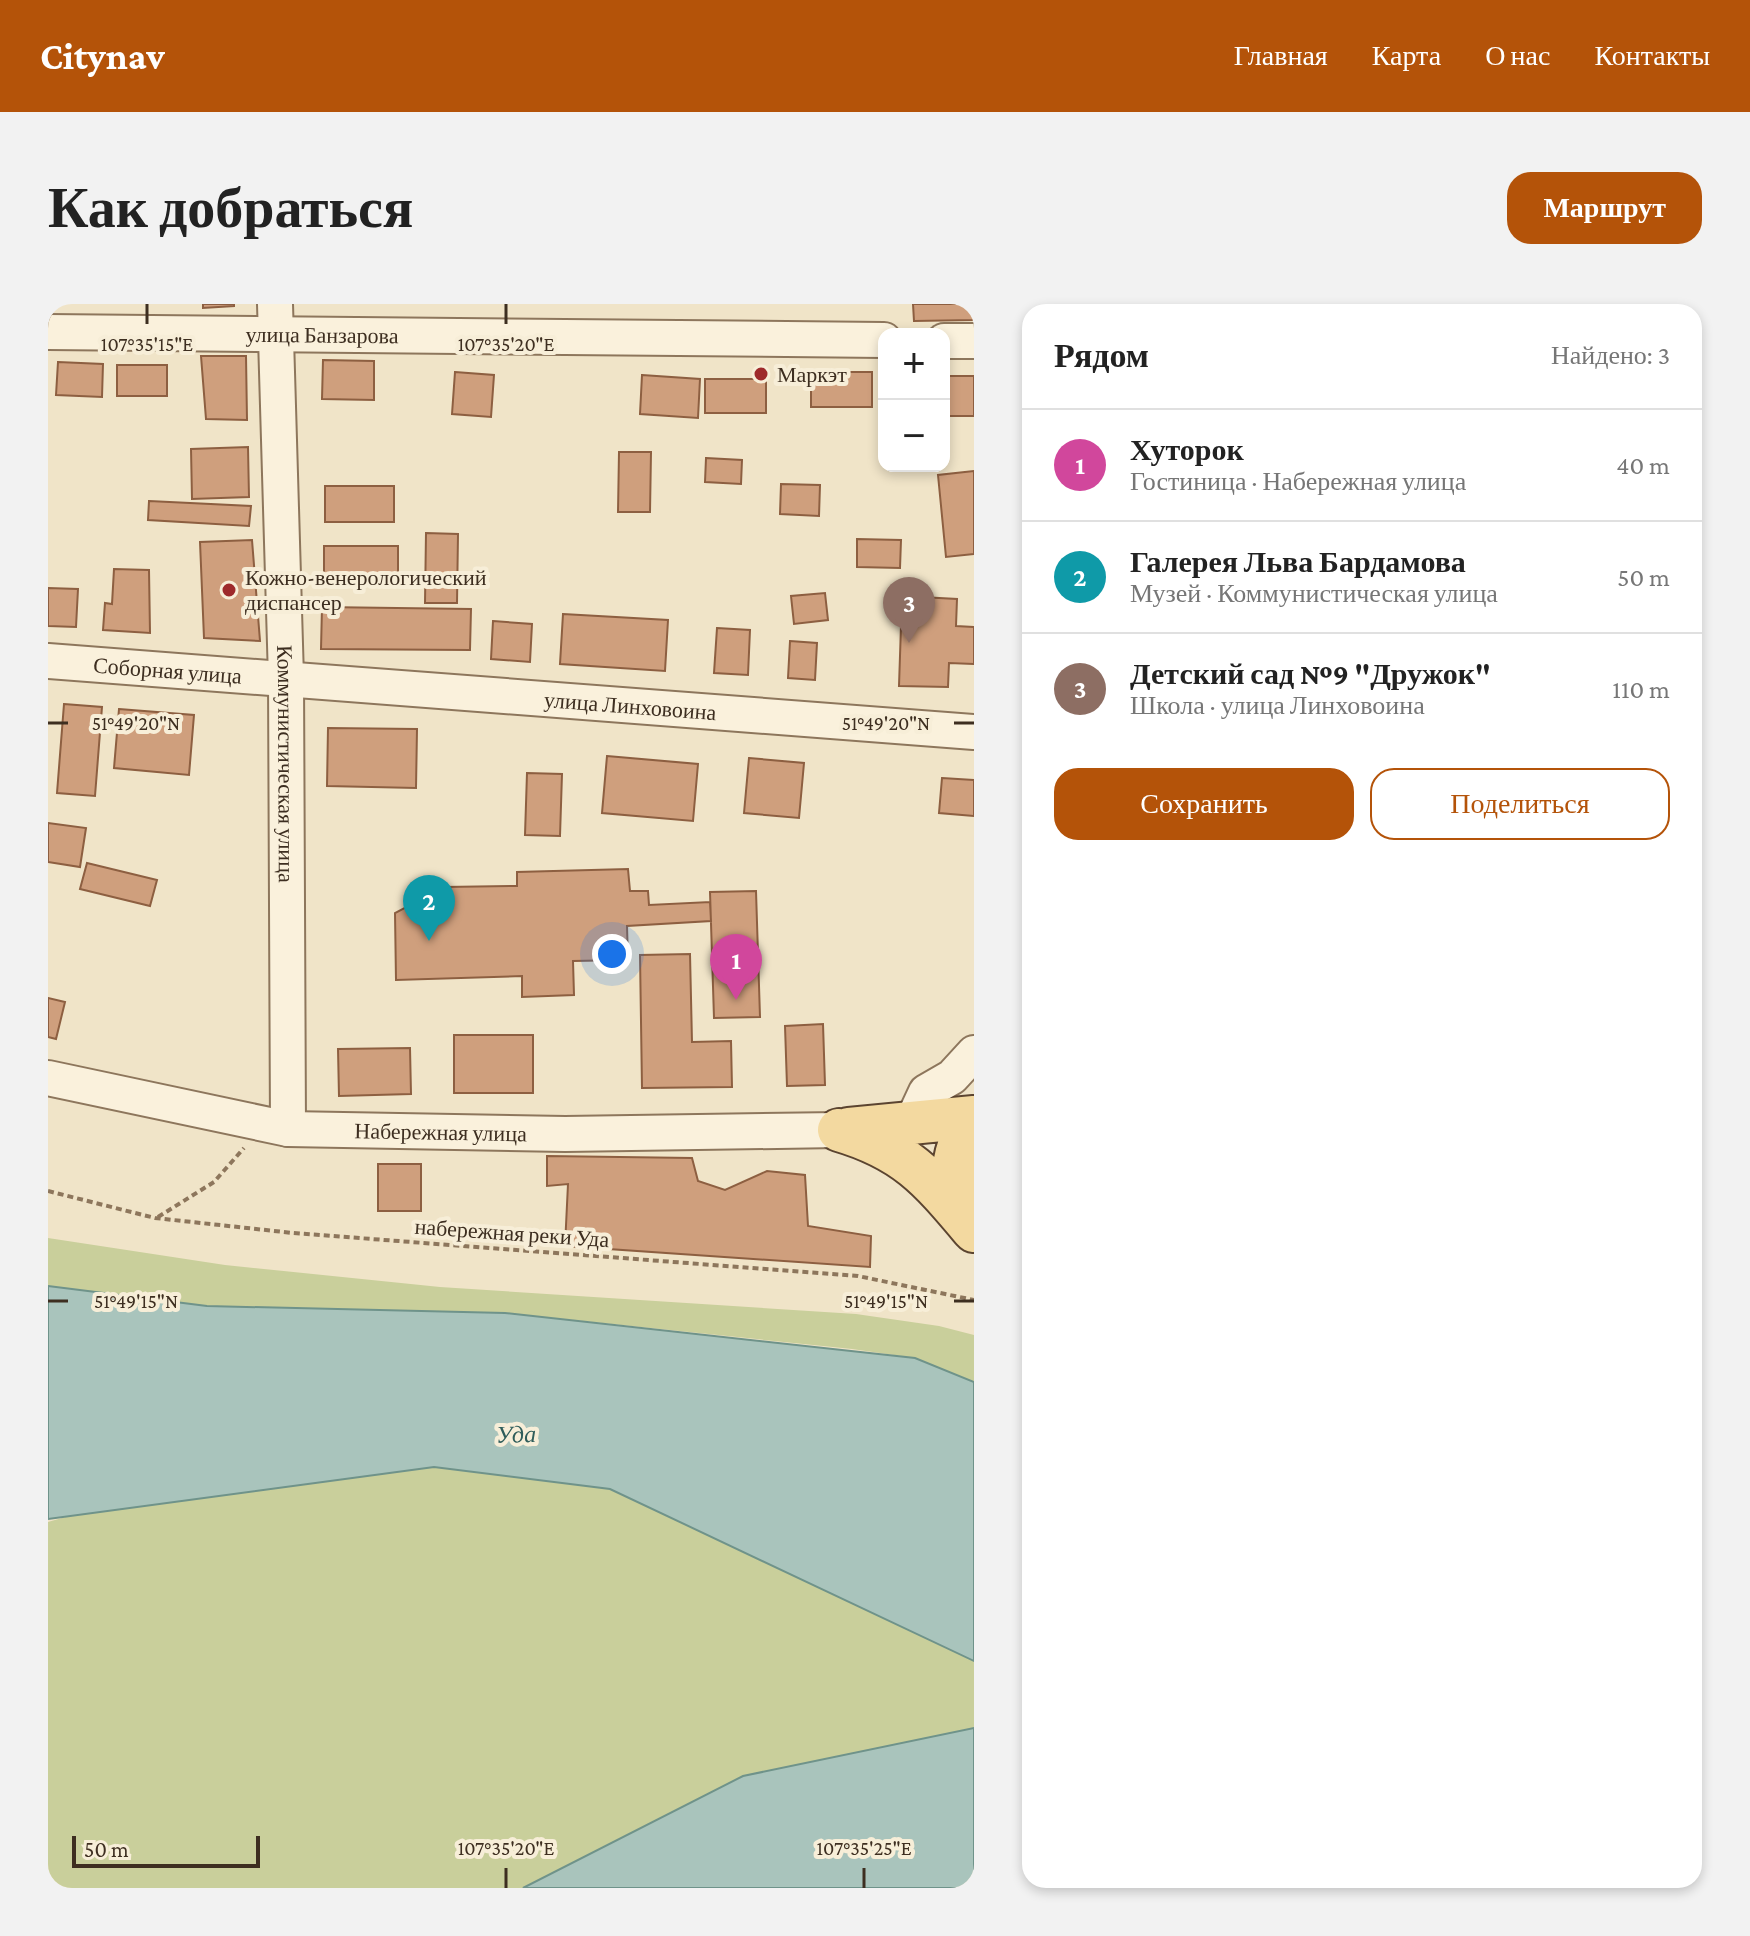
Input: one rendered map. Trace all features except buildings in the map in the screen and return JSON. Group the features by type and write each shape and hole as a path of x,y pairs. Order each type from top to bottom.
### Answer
{"main road":[{"path":"839,1130 974,1118"},
{"path":"967,1222 955,1198 953,1160 964,1131 974,1118"},
{"path":"839,1130 884,1145 911,1161 967,1222"}],"street":[{"name":"улица Банзарова","path":"48,332 276,319 878,340"},
{"name":"Коммунистическая улица","path":"276,319 286,678 277,1126"},
{"path":"950,341 974,341"},
{"name":"Соборная улица","path":"48,661 286,678"},
{"name":"улица Линховоина","path":"286,678 974,732"},
{"path":"912,1122 926,1092 952,1077 974,1053"},
{"name":"Набережная улица","path":"48,1078 277,1126 565,1134 839,1130"}],"path":[{"path":"155,1218 214,1182 277,1126"},
{"name":"набережная реки Уда","path":"48,1191 155,1218 293,1233 858,1276 974,1300"}],"green space":[{"path":"48,1238 225,1265 440,1287 856,1314 939,1326 974,1335 974,1382 915,1358 505,1313 207,1306 48,1286"},
{"path":"434,1467 610,1489 974,1661 974,1728 743,1776 523,1888 48,1888 48,1522 69,1516"}],"water":[{"name":"Уда","path":"48,1286 207,1306 505,1313 915,1358 974,1382 974,1661 610,1489 434,1467 48,1519"},
{"path":"974,1728 974,1888 523,1888 743,1776"}],"place":[{"name":"Маркэт","path":"761,374"},
{"name":"Кожно-венерологический диспансер","path":"229,590"},
{"name":"Детский сад №9 \"Дружок\"","path":"909,643"},
{"name":"Галерея Льва Бардамова","path":"429,941"},
{"name":"Хуторок","path":"736,1000"}]}
